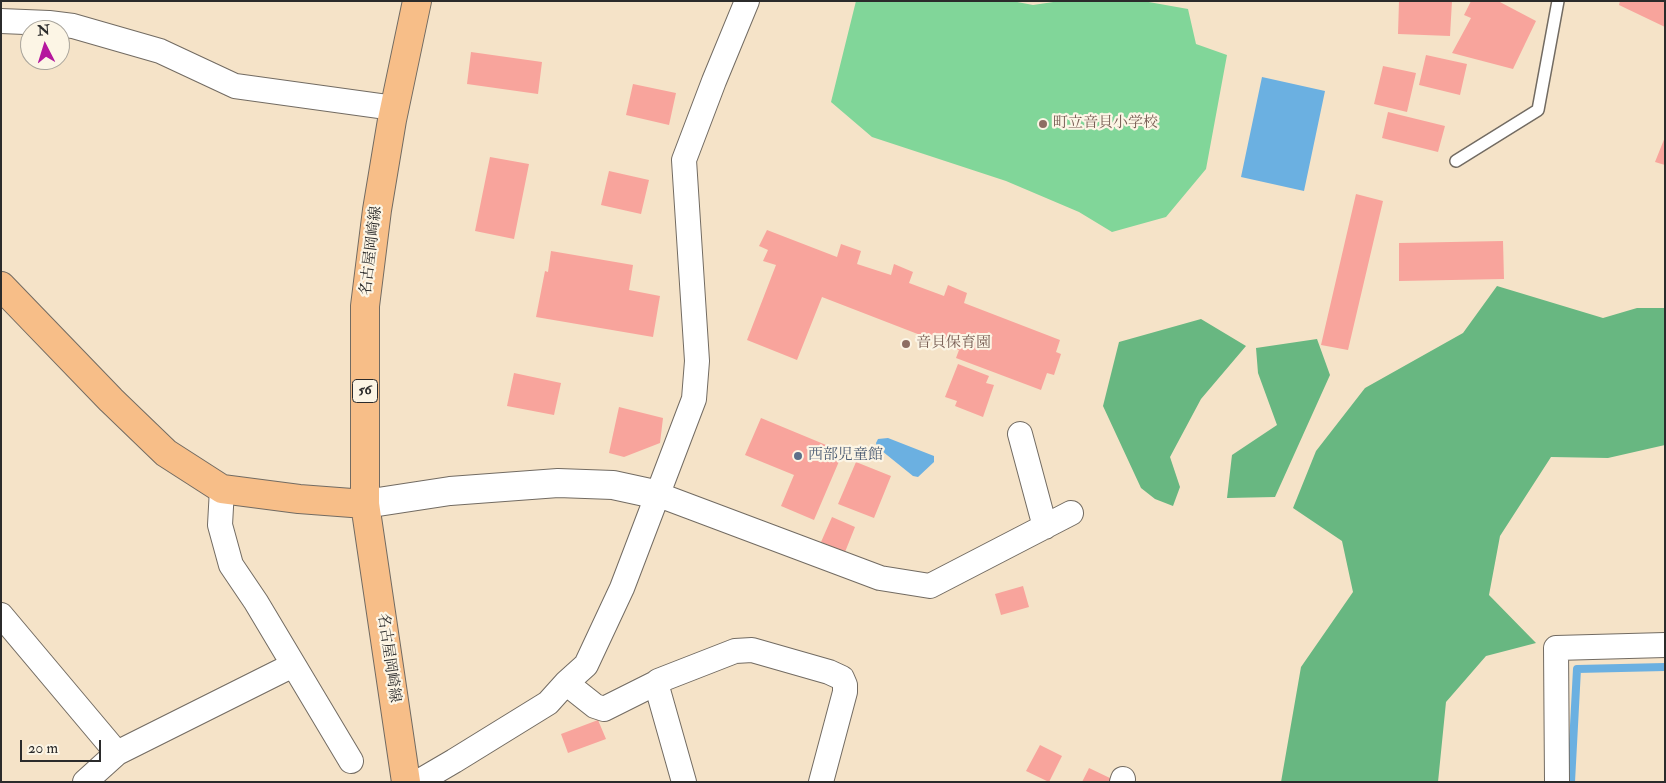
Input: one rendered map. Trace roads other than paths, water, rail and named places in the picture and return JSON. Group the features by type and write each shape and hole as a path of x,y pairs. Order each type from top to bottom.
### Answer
{"main road":[{"name":"名古屋岡崎線","path":"406,782 365,504 365,306 377,210 394,108 418,1"},
{"path":"1,286 166,454 222,489 299,499 365,504"}],"street":[{"path":"418,782 548,703 586,665 622,588 694,399 697,361 684,160 747,1"},
{"path":"1,21 73,26 160,51 235,86 394,108"},
{"path":"1020,434 1045,527"},
{"path":"365,504 450,491 558,483 614,485 658,495 880,578 930,586 1071,513"},
{"path":"222,489 220,525 231,565 256,602 351,760"},
{"path":"1,615 117,754"},
{"path":"1557,782 1556,648 1665,644"},
{"path":"566,683 595,706 604,710 658,681 734,651 752,650 830,672 842,678 845,692 821,782"},
{"path":"85,782 117,754 293,665"},
{"path":"656,683 684,782"}],"lane":[{"path":"1456,161 1538,110 1558,1"}],"water":[{"path":"1262,77 1325,91 1304,191 1241,177"},
{"path":"888,438 934,456 934,462 918,477 913,476 877,447 878,439"}],"waterway":[{"path":"1571,782 1577,669 1665,667"}],"place":[{"name":"町立音貝小学校","path":"1043,124"},
{"name":"音貝保育園","path":"906,344"},
{"name":"西部児童館","path":"798,456"}]}
